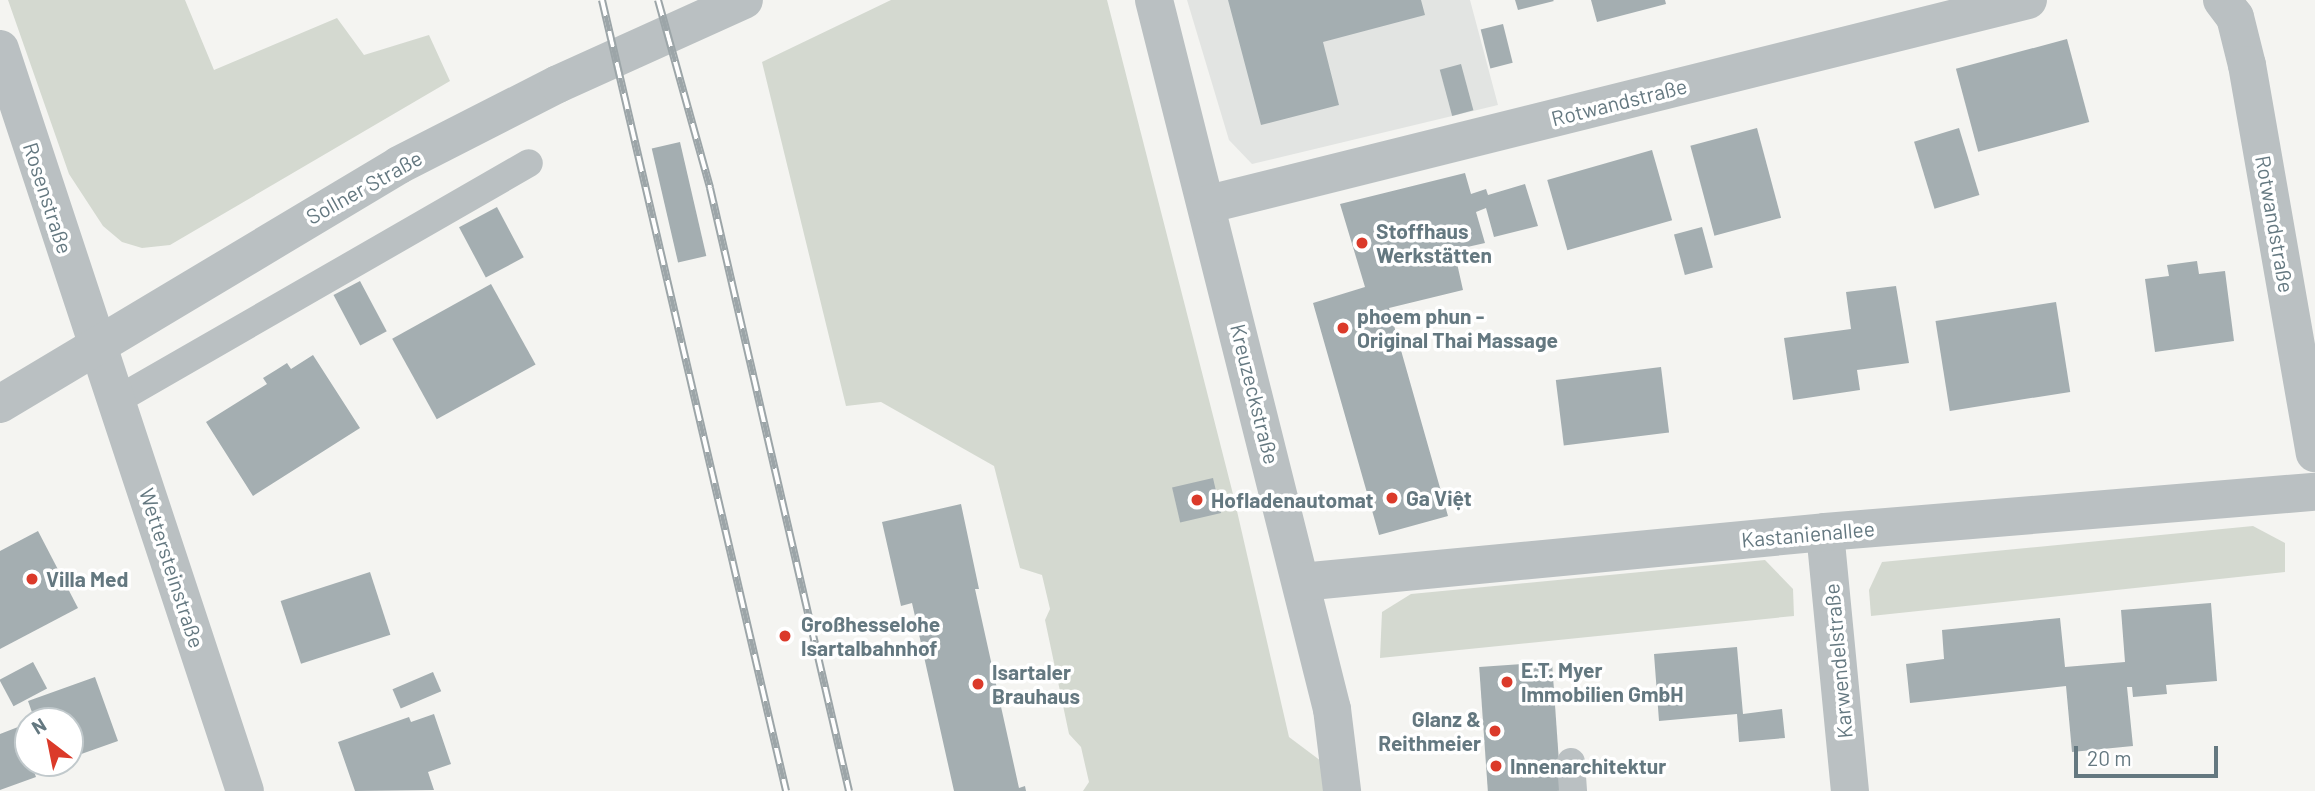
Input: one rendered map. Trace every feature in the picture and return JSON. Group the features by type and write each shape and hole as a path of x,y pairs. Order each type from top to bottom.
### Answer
{"street":[{"name":"Sollner Straße","path":"0,404 399,165 558,84 744,0"},
{"name":"Kreuzeckstraße","path":"1154,0 1209,204 1332,709 1342,791"},
{"name":"Rotwandstraße","path":"1209,204 2028,0"},
{"name":"Rotwandstraße","path":"2222,0 2235,17 2247,65 2315,453"},
{"name":"Rosenstraße","path":"0,49 99,346"},
{"name":"Wettersteinstraße","path":"99,346 245,791"},
{"name":"Kastanienallee","path":"1301,583 1825,532 2315,492"},
{"name":"Karwendelstraße","path":"1825,532 1850,791"}],"lane":[{"path":"117,400 530,163"},
{"path":"1571,762 1573,791"}],"shaded area":[{"path":"8,0 185,0 214,70 337,18 364,55 429,35 450,81 170,245 142,248 122,242 103,226 69,174"},
{"path":"891,0 1107,0 1234,498 1289,737 1321,761 1324,791 1083,791 1089,782 1081,747 1069,734 1045,620 1050,609 1042,575 1020,568 994,466 881,402 846,406 762,62"},
{"path":"1187,0 1470,0 1498,105 1252,164 1229,140"},
{"path":"2253,526 2285,543 2285,572 1871,616 1869,590 1882,562"},
{"path":"1765,560 1793,589 1794,616 1380,658 1382,612 1411,594"}],"building":[{"path":"1228,0 1421,0 1425,15 1323,42 1339,105 1261,125"},
{"path":"1515,0 1553,0 1554,1 1518,10"},
{"path":"1591,0 1665,0 1666,4 1597,22"},
{"path":"1503,24 1513,63 1490,68 1481,30"},
{"path":"2067,39 2089,122 1978,152 1956,69"},
{"path":"1461,64 1473,110 1452,116 1440,70"},
{"path":"1757,128 1781,218 1714,236 1690,146"},
{"path":"1959,128 1979,195 1935,209 1914,142"},
{"path":"680,142 706,256 678,263 652,149"},
{"path":"1652,150 1672,220 1567,250 1547,180"},
{"path":"1465,173 1471,194 1486,189 1488,195 1525,184 1538,226 1494,237 1486,208 1476,212 1485,243 1454,250 1463,290 1389,308 1448,516 1379,535 1313,303 1365,287 1340,204"},
{"path":"497,207 524,257 486,278 459,227"},
{"path":"1702,227 1713,268 1685,275 1674,235"},
{"path":"2197,261 2199,274 2225,271 2234,341 2155,352 2145,279 2169,276 2167,265"},
{"path":"360,281 387,331 360,345 334,295"},
{"path":"491,284 536,364 437,419 392,339"},
{"path":"1896,286 1909,363 1857,370 1860,390 1793,400 1784,338 1851,329 1846,292"},
{"path":"2056,302 2070,392 1950,411 1936,321"},
{"path":"313,355 360,428 253,496 206,422 267,384 263,378 287,363 291,369"},
{"path":"1661,367 1669,433 1564,445 1556,380"},
{"name":"Hofladenautomat","path":"1213,478 1221,513 1180,523 1172,487"},
{"name":"Großhesselohe Isartalbahnhof","path":"961,504 979,589 975,589 1019,788 1025,786 1026,791 954,791 912,603 901,606 882,522"},
{"name":"Villa Med","path":"38,531 78,608 0,649 0,551"},
{"path":"370,572 390,635 301,664 281,601"},
{"path":"2211,603 2217,681 2166,685 2167,694 2133,697 2132,687 2127,687 2133,746 2072,752 2066,686 1910,703 1906,664 1944,659 1942,630 2060,618 2065,667 2125,662 2121,610"},
{"path":"1737,647 1743,714 1782,709 1785,738 1739,742 1737,714 1659,721 1654,654"},
{"path":"33,662 47,688 14,706 0,680"},
{"path":"1552,662 1561,791 1488,791 1479,667"},
{"path":"433,672 441,691 401,709 392,689"},
{"path":"95,677 118,741 84,753 84,707 30,707 28,701"},
{"path":"434,714 451,764 428,772 434,790 355,791 338,742 409,717 411,722"},
{"path":"14,729 14,777 36,777 0,790 0,734"}],"railway":[{"path":"602,0 786,791"},
{"path":"658,0 710,188 849,791"}],"place":[{"name":"Stoffhaus Werkstätten","path":"1362,243"},
{"name":"phoem phun - Original Thai Massage","path":"1343,328"},
{"name":"Ga Việt","path":"1392,498"},
{"name":"Hofladenautomat","path":"1197,500"},
{"name":"Villa Med","path":"32,579"},
{"name":"Großhesselohe Isartalbahnhof","path":"785,636"},
{"name":"E.T. Myer Immobilien GmbH","path":"1507,682"},
{"name":"Isartaler Brauhaus","path":"978,684"},
{"name":"Glanz & Reithmeier","path":"1495,731"},
{"name":"Innenarchitektur","path":"1496,766"}]}
